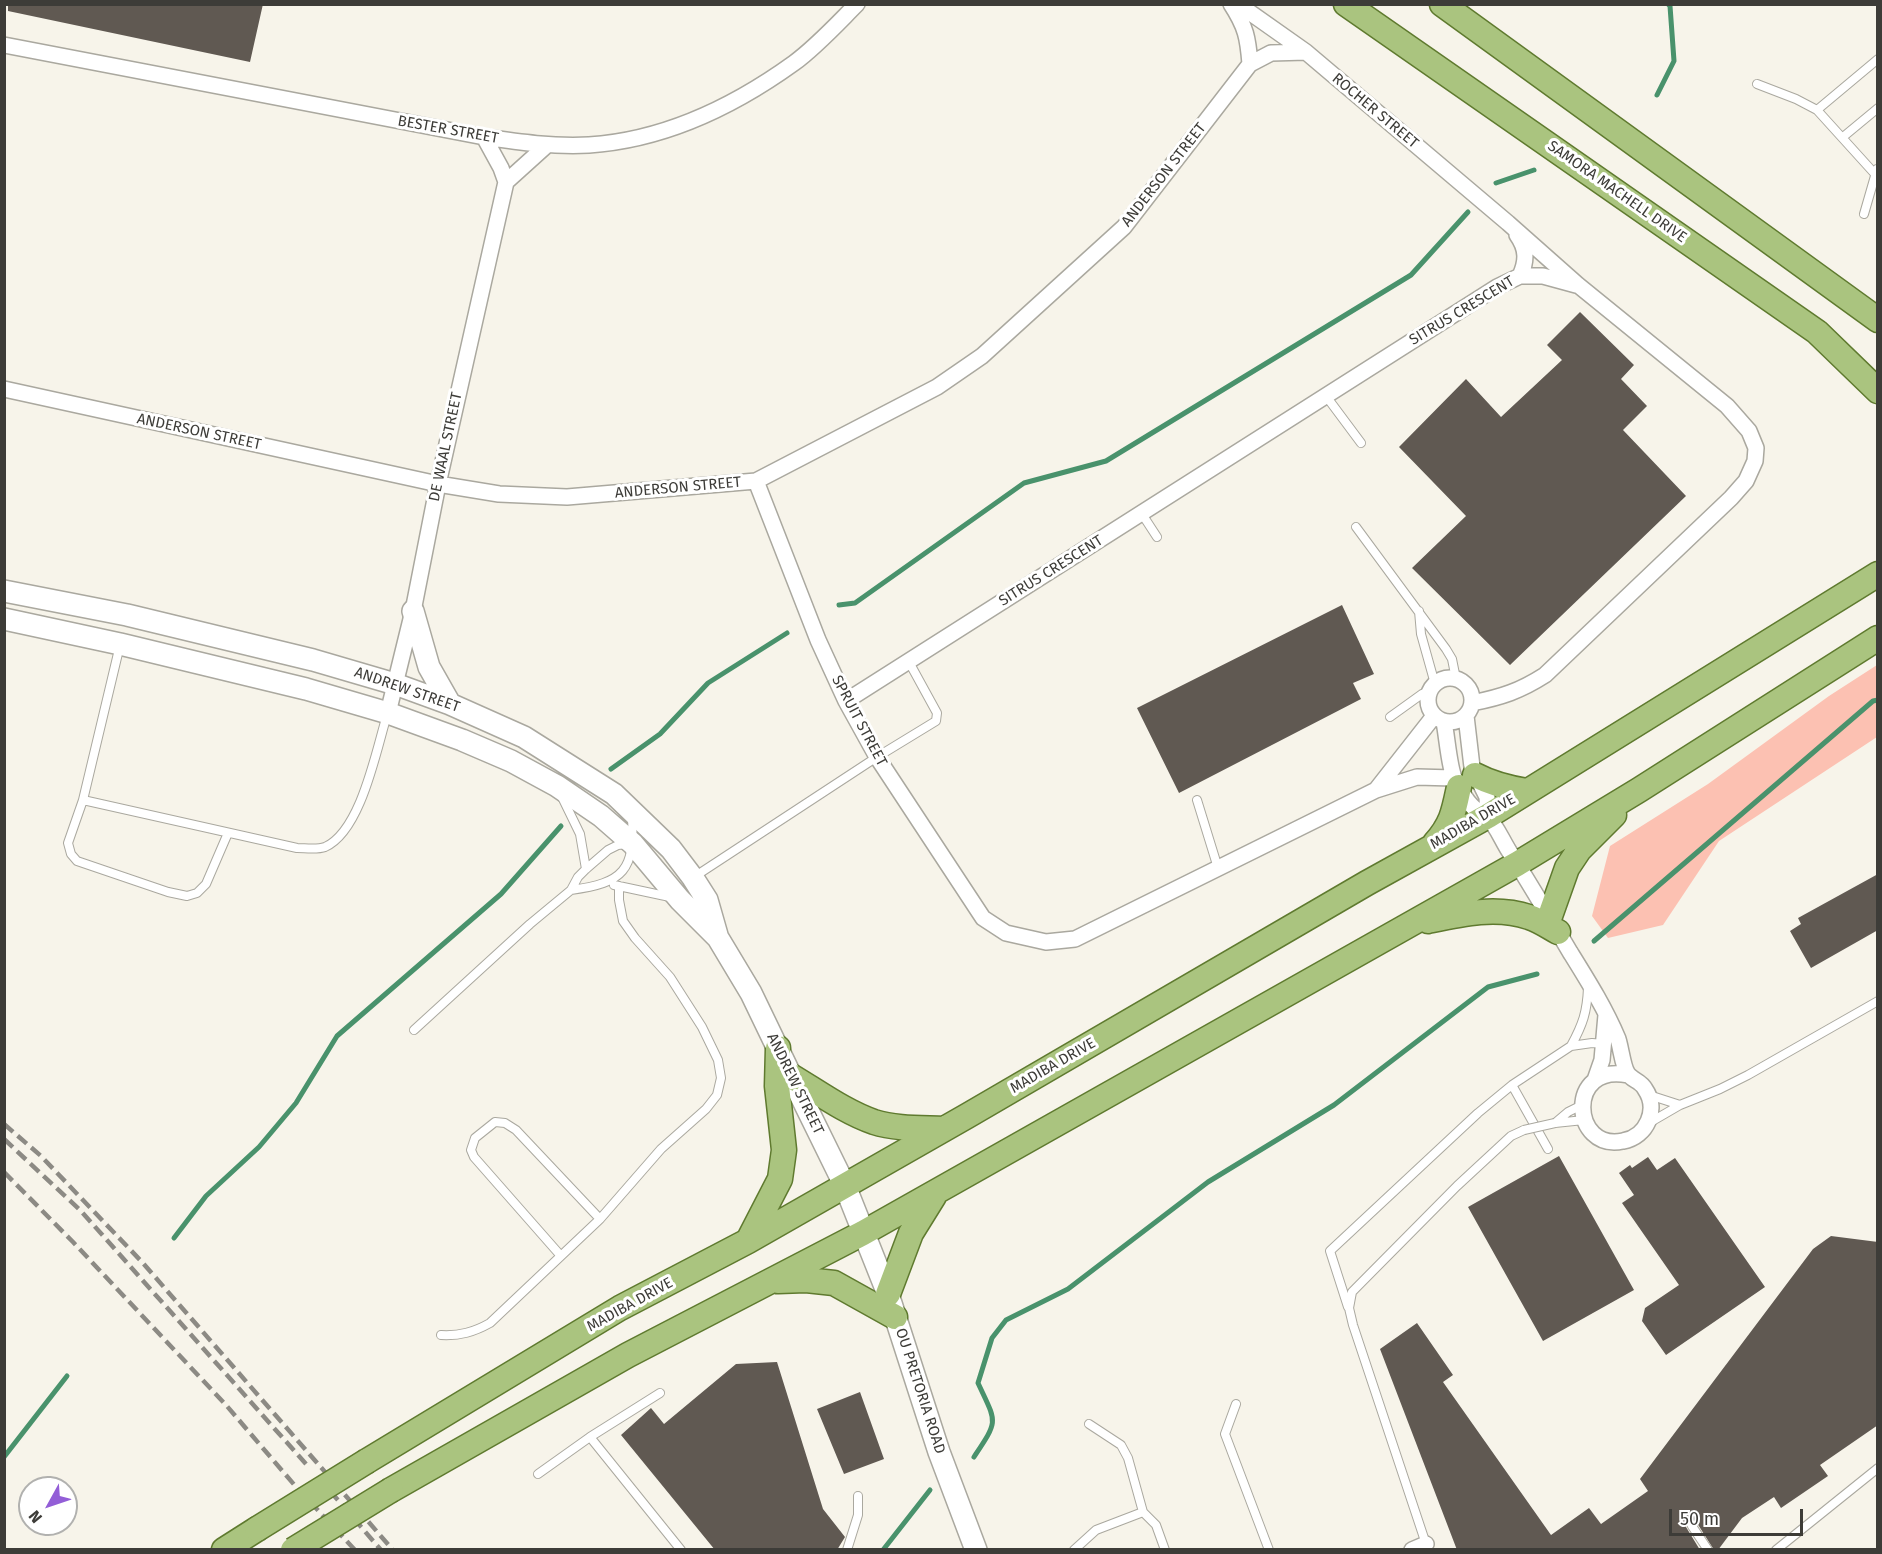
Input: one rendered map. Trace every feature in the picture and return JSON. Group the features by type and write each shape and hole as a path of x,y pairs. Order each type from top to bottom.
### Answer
{"main road":[{"name":"SAMORA MACHELL DRIVE","path":"1347,4 1817,332 1878,390"},
{"path":"1442,4 1878,320"},
{"name":"MADIBA DRIVE","path":"224,1550 620,1308 748,1241 1488,816 1878,574"},
{"name":"ANDREW STREET","path":"4,591 127,615 314,660 395,684 450,704 524,737 614,794 631,810 680,900 718,938 751,993 844,1186 863,1233"},
{"path":"413,611 429,667 450,704"},
{"name":"ANDREW STREET","path":"4,619 306,688 388,713 511,761 557,786 650,846 693,878 707,900 718,938"},
{"path":"293,1550 391,1490 628,1355 863,1233 1405,925 1517,864 1639,790 1878,638"},
{"path":"1431,847 1445,832 1453,818 1463,780 1527,791"},
{"path":"1405,925 1464,914 1498,911 1554,924 1567,868 1579,850 1639,790"},
{"path":"748,1241 780,1179 784,1150 777,1086 778,1048"},
{"path":"791,1076 857,1115 876,1123 945,1129"},
{"path":"888,1294 911,1233 937,1191"},
{"name":"OU PRETORIA ROAD","path":"863,1233 888,1294 939,1452 976,1550"},
{"path":"771,1282 806,1280 834,1283 895,1317"}],"street":[{"name":"BESTER STREET","path":"4,45 484,138 547,145 590,145 644,136 689,123 743,97 795,62 857,4"},
{"path":"1232,4 1243,22 1248,38 1250,64 1271,53 1306,52"},
{"name":"ROCHER STREET","path":"1238,4 1306,52 1509,223 1578,285"},
{"name":"ANDERSON STREET","path":"4,389 438,484 499,494 567,497 756,481 937,387 982,356 1124,227 1250,64"},
{"path":"484,138 506,182 547,145"},
{"name":"DE WAAL STREET","path":"388,713 413,611 438,484 506,182"},
{"name":"ROCHER STREET","path":"1509,223 1521,239 1526,252 1525,264 1520,276"},
{"name":"SITRUS CRESCENT","path":"846,701 1497,287 1520,276 1543,276 1578,285 1727,406 1749,431 1756,448 1755,461 1746,481 1731,498 1545,675 1516,692 1469,709 1452,722 1439,719"},
{"name":"SPRUIT STREET","path":"756,481 818,640 846,701 877,758 983,918 1006,933 1046,942 1075,939 1218,868"},
{"path":"1456,679 1468,688 1472,767 1463,780 1439,719 1428,704 1432,688 1441,680 1456,679"},
{"path":"1376,790 1423,730 1439,719"},
{"path":"1218,868 1376,790 1417,777 1463,780 1487,797 1488,816 1606,1012 1619,1042 1628,1075"},
{"path":"1595,1080 1611,1073 1628,1075 1644,1086 1649,1095 1651,1110 1646,1125 1640,1133 1632,1138 1613,1142 1596,1135 1584,1120 1582,1105 1584,1095 1595,1080 1602,1060 1606,1012"}],"lane":[{"path":"1817,110 1878,59"},
{"path":"1757,84 1817,110 1876,171 1864,214"},
{"path":"1844,137 1878,108"},
{"path":"1326,396 1361,443"},
{"path":"1142,514 1157,537"},
{"path":"1356,527 1419,610 1452,659 1456,679"},
{"path":"1390,717 1432,688 1421,634 1419,610"},
{"path":"120,644 83,800 68,843 71,854 77,861 168,892 187,896 197,893 206,884 228,833"},
{"path":"693,878 936,721 937,712 909,662"},
{"path":"83,800 297,848 322,848 337,840 347,828 360,804 388,713"},
{"path":"557,786 576,823 586,869"},
{"path":"1197,800 1218,868"},
{"path":"631,810 650,846"},
{"path":"414,1030 530,924 571,890 578,877 608,850 618,845 650,846"},
{"path":"609,883 630,860 650,846"},
{"path":"571,890 609,883 680,900"},
{"path":"441,1335 458,1335 476,1331 490,1323 600,1219 661,1149 706,1109 717,1095 721,1078 718,1060 702,1028 670,977 623,921 618,900 619,886"},
{"path":"1571,1046 1582,1026 1587,1008 1588,981"},
{"path":"1646,1125 1680,1105 1748,1075 1878,1001"},
{"path":"1419,1547 1330,1251 1478,1113 1512,1085 1571,1046 1604,1044"},
{"path":"1512,1085 1548,1149"},
{"path":"1649,1095 1680,1105"},
{"path":"1555,1123 1568,1112 1582,1105"},
{"path":"1349,1308 1352,1292 1361,1282 1472,1171 1511,1136 1524,1130 1555,1123 1584,1120"},
{"path":"561,1256 474,1157 471,1150 475,1138 495,1122 505,1123 516,1130 600,1219"},
{"path":"538,1474 590,1437 660,1393"},
{"path":"1236,1404 1226,1434 1269,1550"},
{"path":"1089,1424 1121,1445 1128,1458 1143,1512 1156,1525 1165,1550"},
{"path":"590,1437 681,1550"},
{"path":"1776,1550 1878,1467"},
{"path":"847,1550 858,1515 858,1496"},
{"path":"1074,1550 1096,1530 1143,1512"},
{"path":"1692,1526 1708,1550"}],"shaded area":[{"path":"1877,665 1877,737 1719,841 1663,925 1608,938 1592,916 1610,846 1708,784 1829,696"}],"building":[{"path":"8,4 263,4 250,62 8,11"},
{"path":"1580,312 1634,365 1621,379 1647,406 1623,430 1686,496 1510,665 1412,568 1466,516 1399,447 1466,379 1501,417 1562,360 1547,345"},
{"path":"1342,605 1374,674 1353,683 1361,699 1179,793 1137,708"},
{"path":"1878,874 1878,930 1811,968 1790,931 1801,924 1798,918"},
{"path":"1559,1156 1634,1290 1543,1341 1468,1207"},
{"path":"1648,1157 1657,1170 1675,1158 1765,1287 1666,1355 1642,1321 1645,1308 1679,1285 1622,1203 1634,1195 1619,1173 1630,1165 1632,1168"},
{"path":"1831,1236 1878,1242 1878,1425 1820,1465 1828,1476 1781,1508 1774,1497 1742,1518 1718,1550 1714,1550 1697,1523 1692,1520 1688,1521 1686,1527 1700,1550 1457,1550 1380,1349 1417,1323 1453,1375 1443,1382 1551,1535 1589,1508 1601,1524 1648,1491 1640,1479 1813,1249"},
{"path":"777,1362 823,1509 845,1537 837,1550 715,1550 621,1435 651,1408 664,1424 736,1364"},
{"path":"860,1392 884,1459 844,1474 817,1409"}],"waterway":[{"path":"1657,95 1674,61 1668,4"},
{"path":"1496,183 1534,170"},
{"path":"839,605 855,603 1024,483 1106,461 1411,275 1468,212"},
{"path":"611,769 660,734 708,683 787,633"},
{"path":"1594,941 1873,701 1878,700"},
{"path":"174,1238 206,1196 259,1147 296,1103 337,1036 501,894 561,826"},
{"path":"974,1457 988,1435 993,1421 978,1383 992,1338 1006,1320 1068,1289 1208,1182 1334,1105 1488,987 1537,974"},
{"path":"4,1457 67,1376"},
{"path":"883,1550 930,1490"}],"railway":[{"path":"4,1124 41,1156 142,1262 393,1550"},
{"path":"4,1139 81,1211 306,1464"},
{"path":"4,1172 226,1405 297,1488 355,1550"},
{"path":"330,1491 381,1550"}]}
